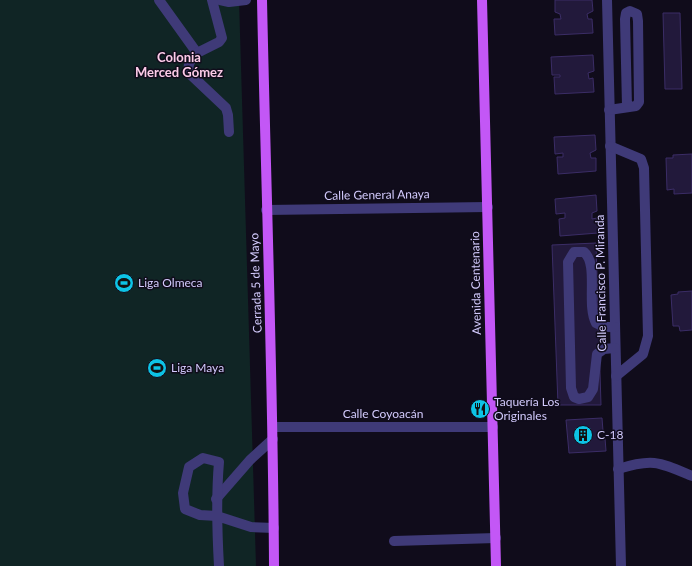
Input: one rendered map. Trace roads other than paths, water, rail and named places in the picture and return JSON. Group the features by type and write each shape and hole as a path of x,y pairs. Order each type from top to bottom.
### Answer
{"main road":[{"name":"Cerrada 5 de Mayo","path":"262,0 266,210 273,427 274,566"},
{"name":"Avenida Centenario","path":"482,0 496,566"}],"street":[{"path":"159,0 198,53"},
{"path":"212,0 222,38 219,42 198,53 189,62 189,70 190,74 226,108 229,132"},
{"path":"220,0 221,2 246,0"},
{"name":"Calle Francisco P. Miranda","path":"607,0 621,566"},
{"path":"609,110 636,106 639,102 638,21 636,14 630,11 626,14 625,19 627,107"},
{"path":"610,146 640,159 644,168 648,320 648,336 643,354 616,376"},
{"name":"Calle General Anaya","path":"266,210 488,207"},
{"path":"614,327 604,327 596,323 592,306 589,259 584,252 574,252 568,262 571,388 574,397 579,399 588,397 593,390 597,354 604,349 615,348"},
{"name":"Calle Coyoacán","path":"273,427 493,427"},
{"path":"216,499 250,460 273,439"},
{"path":"219,566 217,516 216,499 219,462 203,458 189,467 183,493 185,509 200,515 217,516 251,527 274,528"},
{"path":"618,469 640,462 662,463 692,476"},
{"path":"394,542 496,538"}],"place":[{"name":"Liga Olmeca","path":"124,283"},
{"name":"Liga Maya","path":"157,368"},
{"name":"Taquería Los Originales","path":"480,409"},
{"name":"C-18","path":"583,435"}],"district":[{"name":"Colonia Merced Gómez","path":"179,64"}]}
